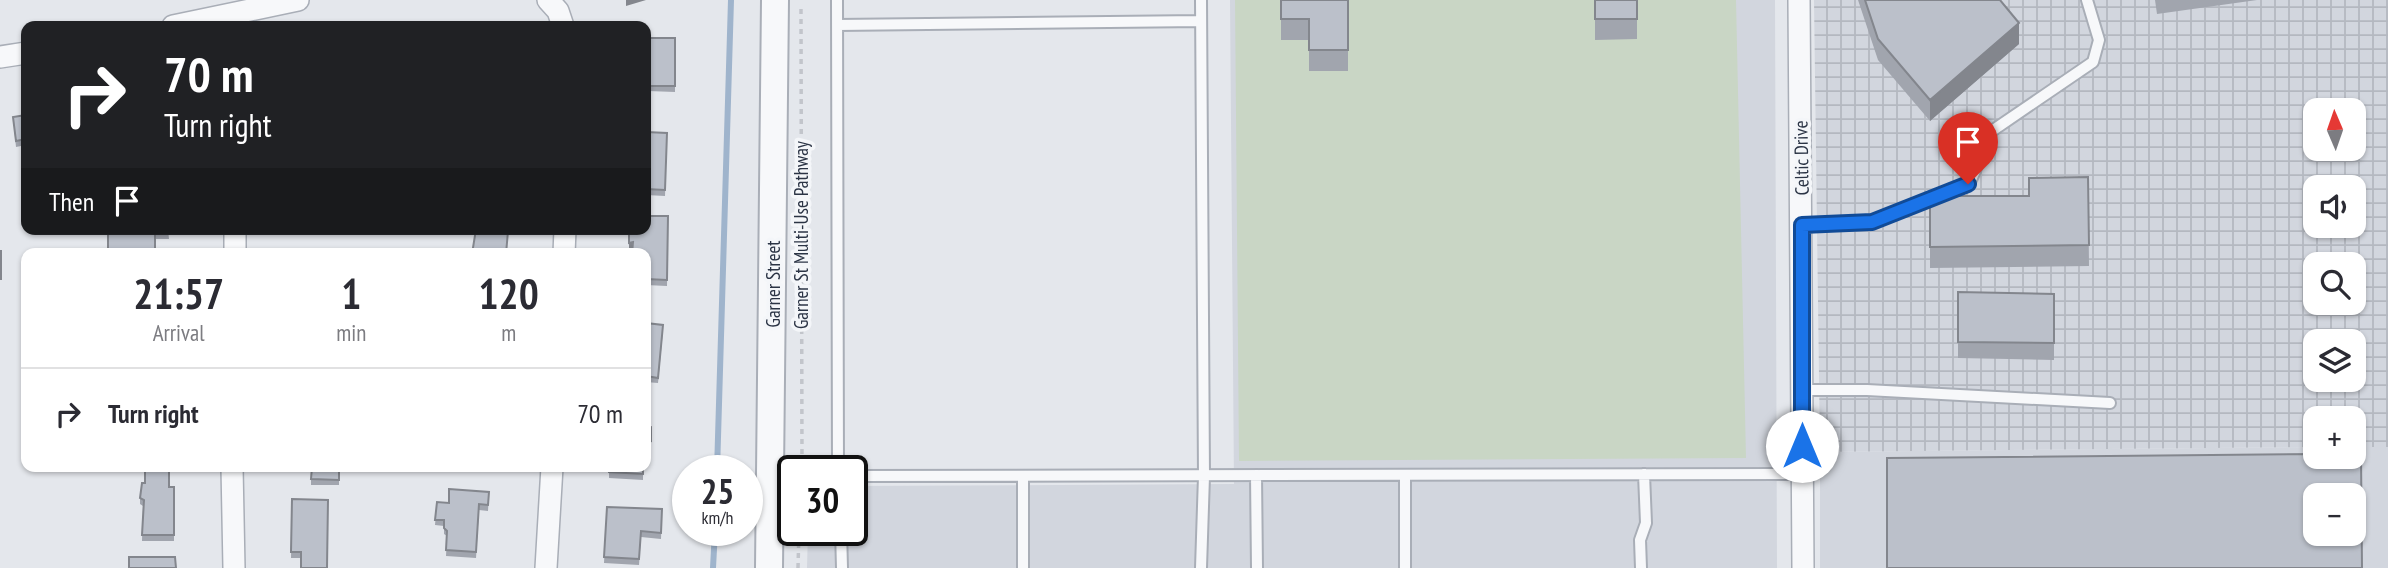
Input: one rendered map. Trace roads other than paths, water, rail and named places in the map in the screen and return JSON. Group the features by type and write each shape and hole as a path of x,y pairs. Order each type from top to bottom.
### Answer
{"street":[{"path":"207,21 298,0"},
{"path":"548,0 558,11 561,21"},
{"name":"Garner Street","path":"775,0 782,455"},
{"name":"Celtic Drive","path":"1799,0 1803,568"},
{"path":"0,57 21,54"},
{"path":"232,472 234,568"},
{"path":"545,568 552,472"},
{"name":"Garner Street","path":"769,568 777,512"}],"lane":[{"path":"836,0 838,455"},
{"path":"1201,0 1204,476 1201,568"},
{"path":"1802,225 1872,222 1968,184 1975,175 1982,142 1989,133 2093,62 2099,40 2087,0"},
{"path":"837,25 1201,22"},
{"path":"1802,390 1867,390 2110,403"},
{"path":"1641,568 1640,540 1646,523 1644,474"},
{"path":"868,477 1802,474"},
{"path":"1256,475 1257,568"},
{"path":"1405,475 1405,568"},
{"path":"1023,476 1024,568"},
{"path":"841,546 842,568"}],"waterway":[{"path":"717,455 731,0"},
{"path":"713,568 714,546"}]}
